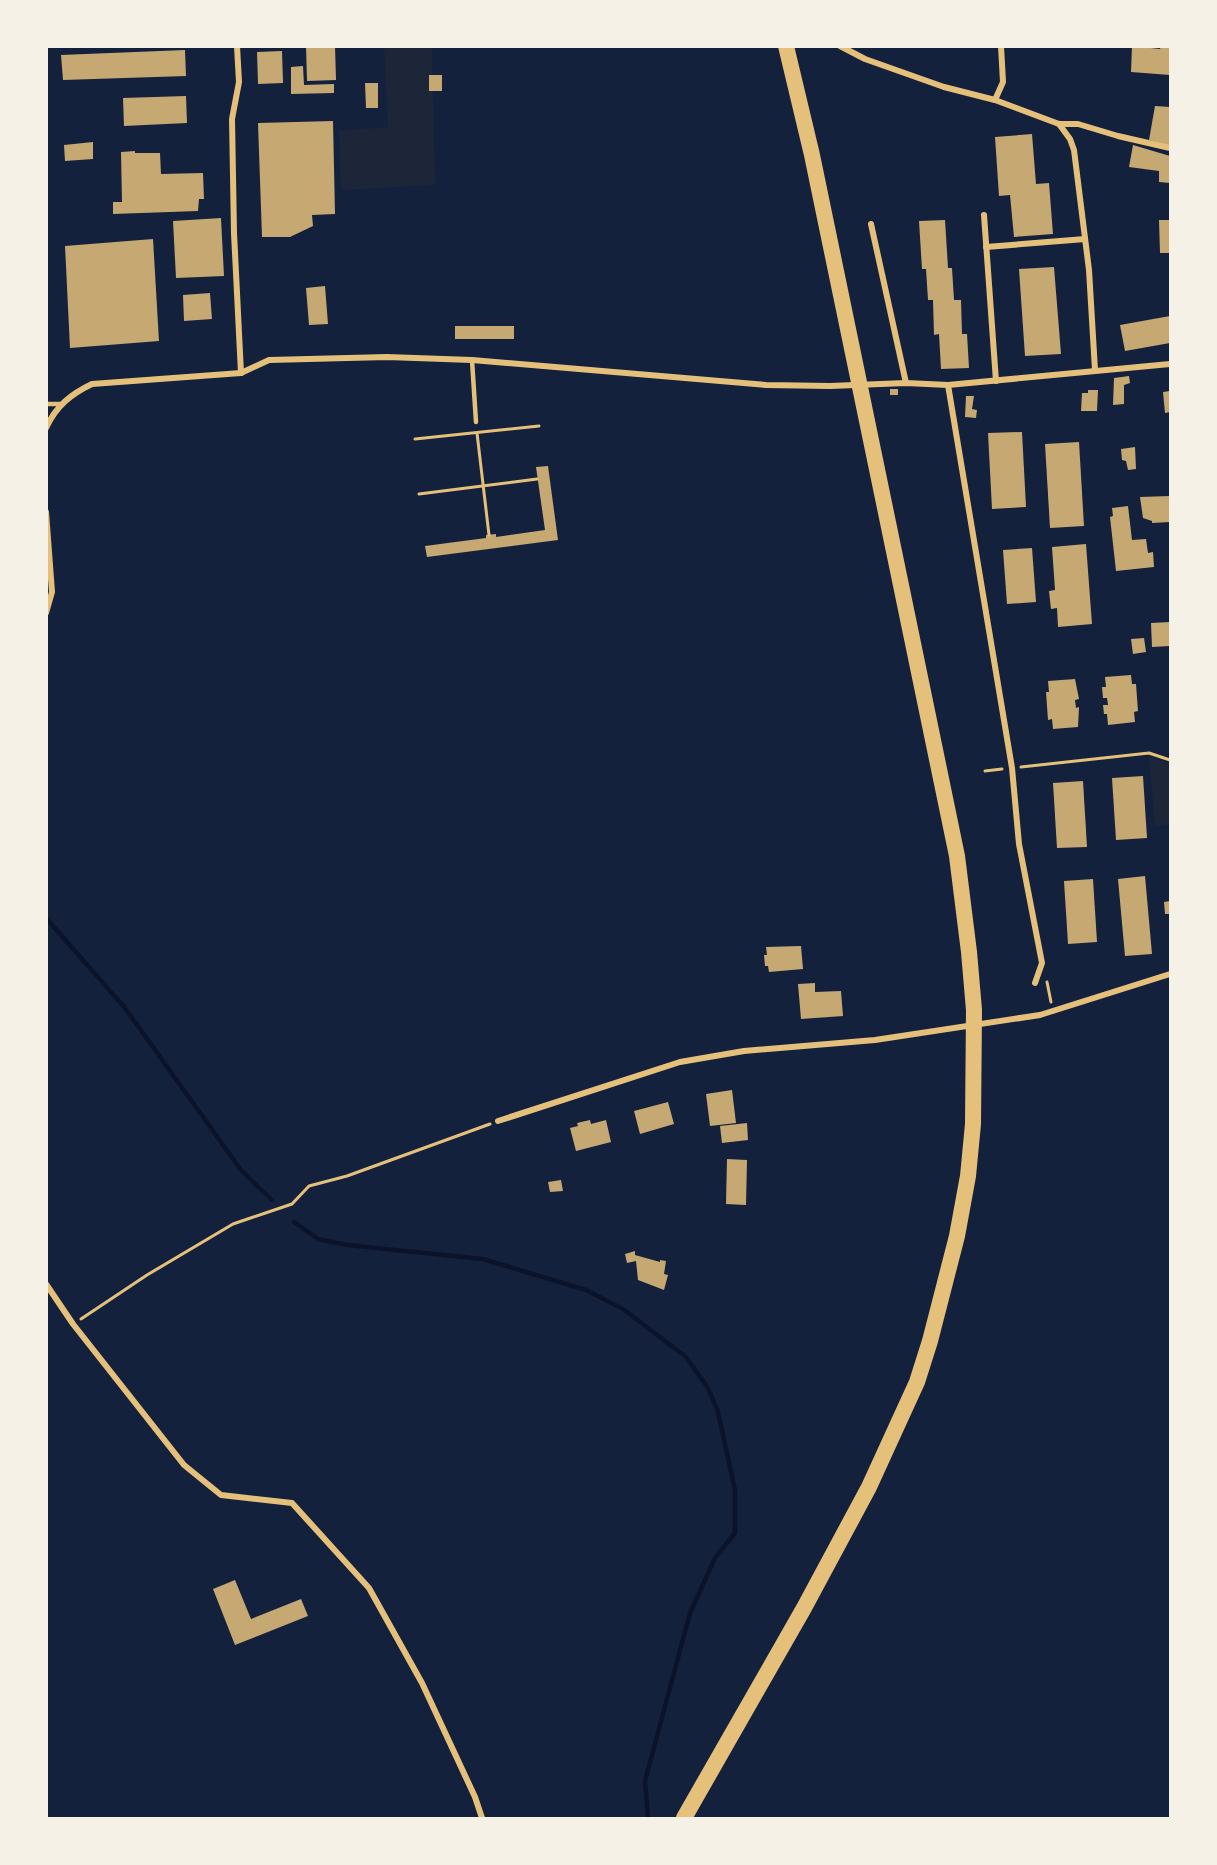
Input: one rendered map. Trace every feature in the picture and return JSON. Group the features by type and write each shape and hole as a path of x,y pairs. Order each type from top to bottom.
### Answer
{"highway":[{"path":"684,1818 870,1487 917,1382 957,1236 968,1176 973,1125 974,1010 957,856 812,155 786,46"}],"street":[{"path":"237,46 238,82 232,119 234,233 242,373"},
{"path":"840,46 865,59 944,87 994,100 1059,124 1078,124 1170,148"},
{"path":"994,100 1003,82 1001,46"},
{"path":"1059,124 1074,150 1089,270 1095,370"},
{"path":"984,216 996,381"},
{"path":"871,224 906,383"},
{"path":"986,247 1085,238"},
{"path":"46,428 61,404 76,392 101,382 242,373 269,360 387,357 472,360 766,385 830,386 906,383 948,385 1170,364"},
{"path":"948,385 1012,768 1019,844 1042,963 1035,983"},
{"path":"46,512 52,561 52,592 46,613"},
{"path":"498,1121 680,1062 744,1051 915,1034 1040,1015 1170,974"},
{"path":"46,1284 73,1324 184,1465 221,1495 292,1503 369,1588 422,1683 475,1797 482,1818"}],"lane":[{"path":"472,360 476,422"},
{"path":"46,404 61,404"}],"path":[{"path":"476,422 489,535"},
{"path":"419,494 537,479"},
{"path":"985,771 1149,753 1170,760"},
{"path":"1042,963 1053,1011"},
{"path":"73,1324 147,1275 233,1224 292,1204 309,1186 347,1176 498,1121"}],"shaded area":[{"path":"384,47 432,47 435,185 341,190 339,131 388,127"},
{"path":"1149,757 1170,763 1170,824 1155,826"}],"building":[{"path":"306,46 335,46 336,80 307,81"},
{"path":"1132,46 1160,49 1161,46 1170,46 1170,75 1131,72"},
{"path":"185,50 186,76 63,80 61,55"},
{"path":"282,51 283,83 258,84 257,52"},
{"path":"303,66 304,85 334,84 334,93 291,94 291,67"},
{"path":"429,75 442,75 442,91 429,91"},
{"path":"365,83 378,83 378,108 366,108"},
{"path":"186,96 187,123 124,126 123,98"},
{"path":"1155,106 1170,107 1170,146 1149,140"},
{"path":"333,121 335,214 312,215 313,226 290,237 262,237 258,123"},
{"path":"1032,134 1036,184 1049,183 1053,234 1014,237 1010,195 999,196 995,137"},
{"path":"93,142 93,159 65,161 64,145"},
{"path":"1133,145 1170,156 1170,183 1159,182 1159,171 1129,167"},
{"path":"135,151 135,153 160,153 161,174 203,173 204,199 199,199 198,211 113,214 113,202 122,202 121,152"},
{"path":"221,218 224,276 176,278 173,221"},
{"path":"945,220 948,268 952,268 954,300 961,300 962,334 967,334 969,368 941,369 939,334 934,335 933,300 928,300 926,269 922,269 919,221"},
{"path":"1159,220 1170,220 1170,253 1160,253"},
{"path":"153,239 159,341 70,348 65,246"},
{"path":"1054,267 1061,354 1025,356 1019,269"},
{"path":"325,286 328,324 309,325 306,288"},
{"path":"210,293 212,319 184,321 183,295"},
{"path":"1170,316 1170,343 1125,351 1120,325"},
{"path":"455,326 514,326 514,339 455,339"},
{"path":"1129,376 1130,383 1124,385 1124,404 1113,405 1114,378"},
{"path":"890,389 898,389 898,395 890,395"},
{"path":"1088,390 1098,390 1097,411 1081,411 1082,393 1088,393"},
{"path":"1170,391 1170,412 1165,413 1163,392"},
{"path":"966,396 974,396 972,409 977,410 976,418 965,417"},
{"path":"1022,432 1026,507 992,509 988,433"},
{"path":"1079,442 1084,526 1050,528 1045,444"},
{"path":"1135,447 1136,469 1128,470 1126,461 1122,460 1121,449"},
{"path":"548,466 558,540 427,557 425,546 486,538 486,535 496,534 496,537 545,530 536,467"},
{"path":"1170,496 1170,522 1152,523 1143,518 1140,497"},
{"path":"1128,506 1132,540 1146,539 1148,553 1153,552 1154,567 1116,571 1110,517 1113,516 1112,508"},
{"path":"1086,544 1092,624 1058,627 1057,608 1051,609 1049,591 1055,590 1052,547"},
{"path":"1032,548 1036,602 1007,604 1003,550"},
{"path":"1170,622 1170,646 1152,647 1151,623"},
{"path":"1144,638 1146,652 1133,654 1131,639"},
{"path":"1131,675 1132,684 1136,684 1138,711 1134,712 1135,722 1108,725 1103,705 1108,705 1107,698 1103,698 1102,687 1106,687 1105,677"},
{"path":"1075,679 1079,699 1075,700 1076,708 1079,707 1078,727 1053,729 1052,719 1048,720 1046,692 1049,692 1048,681"},
{"path":"1143,776 1147,838 1116,840 1112,778"},
{"path":"1083,781 1087,847 1057,848 1053,783"},
{"path":"1145,876 1152,954 1125,956 1118,879"},
{"path":"1093,879 1097,942 1068,944 1064,881"},
{"path":"1170,901 1170,914 1165,914 1164,902"},
{"path":"801,946 803,969 769,972 768,966 765,966 766,947"},
{"path":"815,983 815,992 841,991 843,1016 801,1019 798,984"},
{"path":"732,1090 736,1123 710,1126 706,1094"},
{"path":"668,1102 674,1124 640,1134 634,1111"},
{"path":"590,1120 591,1124 606,1120 611,1142 576,1151 570,1128 578,1126 577,1123"},
{"path":"747,1123 748,1140 722,1143 720,1126"},
{"path":"727,1159 747,1160 746,1205 726,1204"},
{"path":"561,1180 563,1191 550,1192 548,1182"},
{"path":"635,1251 635,1255 660,1262 660,1260 666,1261 664,1274 668,1275 664,1290 638,1280 636,1261 627,1263 625,1254"},
{"path":"235,1580 251,1619 301,1599 308,1616 235,1645 213,1589"}],"waterway":[{"path":"46,918 125,1008 241,1170 272,1200"},
{"path":"294,1222 318,1239 347,1245 483,1259 586,1290 623,1309 686,1357 708,1388 718,1412 735,1490 735,1533 715,1558 690,1613 645,1781 648,1818"}]}
